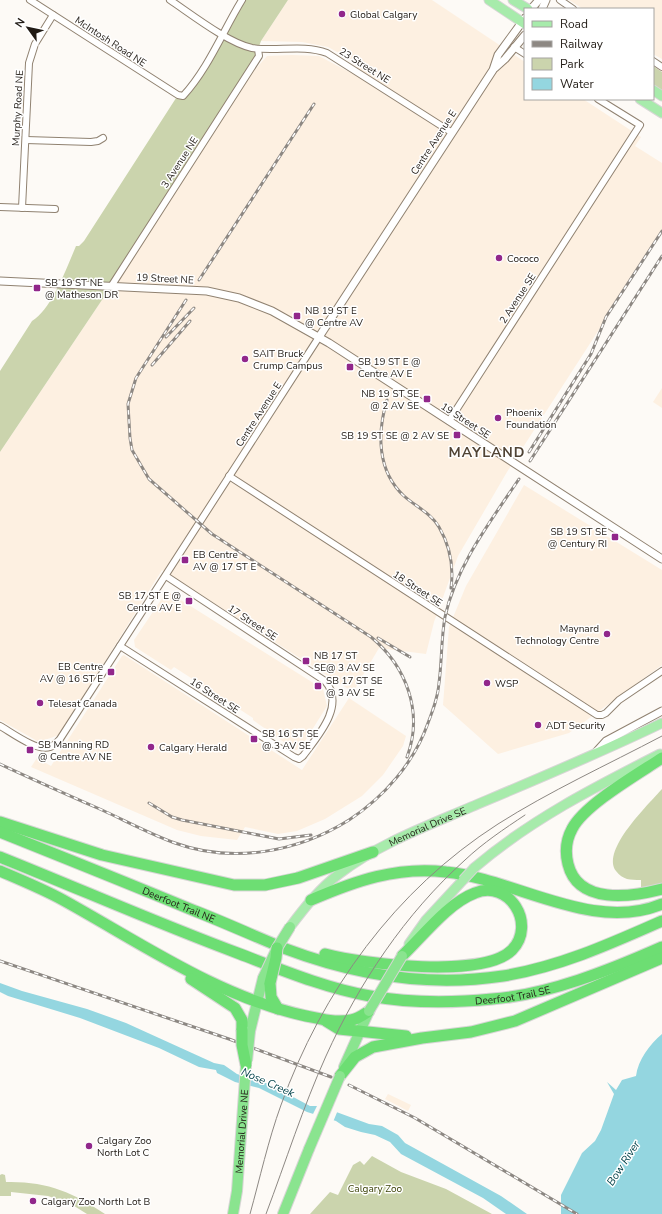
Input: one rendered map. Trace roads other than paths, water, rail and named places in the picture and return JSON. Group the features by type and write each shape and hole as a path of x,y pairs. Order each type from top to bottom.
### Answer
{"highway":[{"path":"662,758 594,806 572,828 566,849 567,860 572,876 585,889 601,895 618,895 650,892 662,889"},
{"path":"0,822 102,855 234,885 265,885 298,878 373,852"},
{"name":"Deerfoot Trail NE","path":"0,832 287,949 360,971"},
{"name":"Deerfoot Trail SE","path":"0,857 143,917 298,977 356,993 398,1000 498,999 561,985 610,968 662,947"},
{"path":"0,871 62,900 210,982 256,1002 323,1020 351,1020 359,1018 369,1011"},
{"path":"311,900 357,881 372,877 434,871 459,873 495,881 589,910 616,913 639,910 662,904"},
{"path":"231,925 258,930 306,948 351,960 382,965 445,966 490,961 508,953 516,945 520,936 522,924 519,912 508,897 497,891 476,892 454,906 402,956 369,1011 359,1032 283,1214"},
{"name":"Deerfoot Trail SE","path":"360,971 432,980 472,979 504,976 568,960 617,942 662,921"},
{"path":"104,924 235,1008 246,1031"},
{"name":"Memorial Drive SE","path":"277,948 290,927"},
{"path":"246,1065 242,1045 256,1002 267,981 276,958 277,948"},
{"path":"340,1076 356,1057 366,1049 422,1038 454,1035 516,1021 662,958"},
{"path":"267,981 271,997 278,1009"},
{"path":"323,1020 339,1029 422,1038"},
{"name":"Memorial Drive NE","path":"233,1214 244,1109 246,1065"}],"main road":[{"path":"489,0 524,21"},
{"path":"513,0 527,8"},
{"path":"642,100 662,113"},
{"name":"Memorial Drive SE","path":"290,927 311,900 339,874 373,852 432,824 662,723"},
{"path":"402,956 426,920 474,868 503,844 546,815 662,753"}],"street":[{"name":"McIntosh Road NE","path":"30,0 178,95 183,96 201,70 222,34"},
{"name":"23 Street NE","path":"170,0 222,34 242,45 258,49 308,48 327,53 452,132"},
{"path":"222,34 242,0"},
{"path":"530,8 539,0"},
{"path":"560,0 572,8"},
{"name":"Murphy Road NE","path":"22,208 31,53 53,15"},
{"name":"Centre Avenue E","path":"493,70 498,55 524,21"},
{"name":"Centre Avenue E","path":"0,726 35,746 50,747 60,739 452,132 493,70 505,59 524,35"},
{"path":"514,47 524,53"},
{"name":"3 Avenue NE","path":"112,285 259,56 258,49"},
{"name":"2 Avenue SE","path":"449,421 640,125 600,100"},
{"path":"26,140 98,142 103,138"},
{"path":"0,207 55,209"},
{"name":"19 Street NE","path":"0,280 186,288 226,295 272,310 319,337"},
{"name":"19 Street SE","path":"319,337 662,560"},
{"name":"18 Street SE","path":"229,476 597,715 602,716 619,700 662,671"},
{"name":"17 Street SE","path":"166,576 320,677 328,686 332,692 333,708 306,751 299,759"},
{"name":"16 Street SE","path":"120,646 299,759"},
{"path":"596,752 606,741 662,710"}],"water":[{"path":"0,983 22,991 87,1009 126,1023 214,1063 224,1065 237,1074 269,1084 310,1106 320,1106 369,1124 382,1126 398,1135 405,1143 501,1196 527,1214 506,1214 483,1198 401,1154 390,1142 375,1135 345,1127 336,1121 307,1112 259,1088 235,1082 217,1073 216,1070 199,1067 159,1048 80,1018 8,996 0,992"},
{"name":"Bow River","path":"662,1034 662,1214 561,1214 561,1195 582,1153 595,1141 601,1130 614,1094 607,1082 616,1090 622,1080 636,1076 639,1064 645,1053"}],"tram line":[{"path":"250,1214 276,1119 298,1063 318,1022 341,983 366,946 395,912 426,880 461,850 498,824 558,789 662,736"},
{"path":"266,1214 302,1114 326,1056 353,1002 385,951 403,926 443,881 479,848 525,815"}],"railway":[{"path":"199,280 314,104"},
{"path":"529,452 591,354 606,317 662,231"},
{"path":"530,461 662,256"},
{"path":"186,300 136,378 128,404 132,450 149,479 212,534 371,637 383,649 394,662 402,676 412,707 412,740 407,757"},
{"path":"166,337 194,308"},
{"path":"152,365 190,321"},
{"path":"387,400 381,438 384,463 395,486 404,496 432,518 443,534 450,556 452,572 451,588"},
{"path":"0,764 156,836 197,849 219,853 265,851 287,847 329,831 362,811 386,790 415,752 432,713 436,698 440,675 445,617 450,598 457,580 475,545 519,479"},
{"path":"378,638 410,657"},
{"path":"149,803 172,817 182,820 279,839 311,835"},
{"path":"0,961 229,1039 331,1077"},
{"path":"349,1085 415,1118 577,1214"}],"place":[{"name":"Global Calgary","path":"342,14"},
{"name":"Cococo","path":"499,258"},
{"name":"SB 19 ST NE @ Matheson DR","path":"37,288"},
{"name":"NB 19 ST E @ Centre AV","path":"297,316"},
{"name":"SAIT Bruck Crump Campus","path":"245,359"},
{"name":"SB 19 ST E @ Centre AV E","path":"350,367"},
{"name":"NB 19 ST SE @ 2 AV SE","path":"427,399"},
{"name":"Phoenix Foundation","path":"498,418"},
{"name":"SB 19 ST SE @ 2 AV SE","path":"457,435"},
{"name":"SB 19 ST SE @ Century RI","path":"615,537"},
{"name":"EB Centre AV @ 17 ST E","path":"185,560"},
{"name":"SB 17 ST E @ Centre AV E","path":"189,601"},
{"name":"Maynard Technology Centre","path":"607,634"},
{"name":"NB 17 ST SE@ 3 AV SE","path":"306,661"},
{"name":"EB Centre AV @ 16 ST E","path":"111,672"},
{"name":"WSP","path":"487,683"},
{"name":"SB 17 ST SE @ 3 AV SE","path":"318,686"},
{"name":"Telesat Canada","path":"40,703"},
{"name":"ADT Security","path":"538,725"},
{"name":"SB 16 ST SE @ 3 AV SE","path":"254,739"},
{"name":"Calgary Herald","path":"151,747"},
{"name":"SB Manning RD @ Centre AV NE","path":"30,750"},
{"name":"Calgary Zoo North Lot C","path":"89,1146"},
{"name":"Calgary Zoo North Lot B","path":"33,1201"}],"district":[{"name":"MAYLAND","path":"487,452"}],"water label":[{"name":"Nose Creek","path":"268,1082"}],"park label":[{"name":"Calgary Zoo","path":"375,1188"}]}
